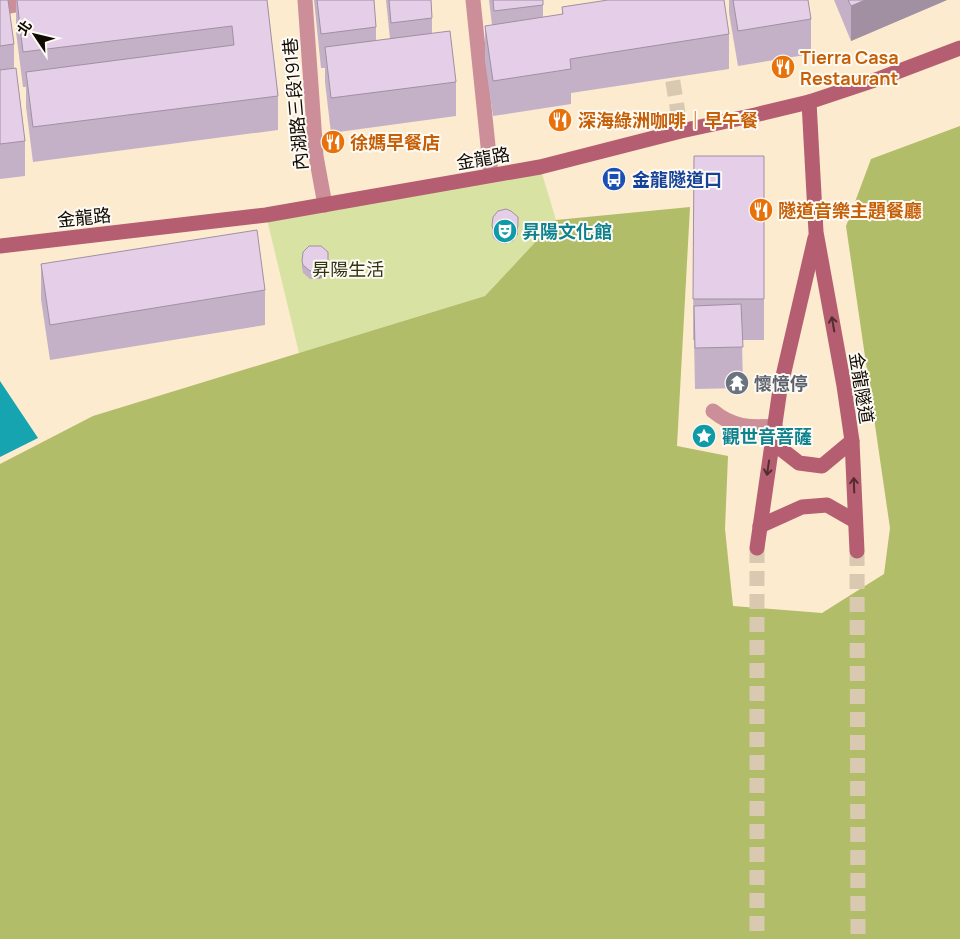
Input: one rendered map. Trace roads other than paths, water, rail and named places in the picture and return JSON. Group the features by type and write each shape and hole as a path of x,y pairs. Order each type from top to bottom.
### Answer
{"street":[{"path":"0,8 42,0"},
{"name":"內湖路三段191巷","path":"305,0 316,156 325,205"},
{"path":"473,0 491,175"},
{"name":"金龍路","path":"0,246 266,215 540,167 681,131 808,102 881,78 960,48"},
{"name":"金龍隧道","path":"808,102 816,232 852,441 856,551"},
{"name":"金龍隧道","path":"757,548 780,388 816,232"},
{"path":"713,411 724,420 740,426 775,426"},
{"path":"772,442 799,463 822,466 852,441"},
{"path":"760,526 802,507 827,506 855,521"}],"water":[{"path":"0,381 38,438 0,457"}],"tunnel":[{"path":"669,58 681,131"},
{"path":"757,548 757,939"},
{"path":"857,551 858,939"}],"place":[{"name":"Tierra Casa Restaurant","path":"783,67"},
{"name":"深海綠洲咖啡｜早午餐","path":"560,120"},
{"name":"徐媽早餐店","path":"333,142"},
{"name":"金龍隧道口","path":"614,179"},
{"name":"隧道音樂主題餐廳","path":"761,210"},
{"name":"昇陽文化館","path":"505,231"},
{"name":"懷憶停","path":"737,383"},
{"name":"觀世音菩薩","path":"704,436"}],"park label":[{"name":"昇陽生活","path":"348,269"}]}
